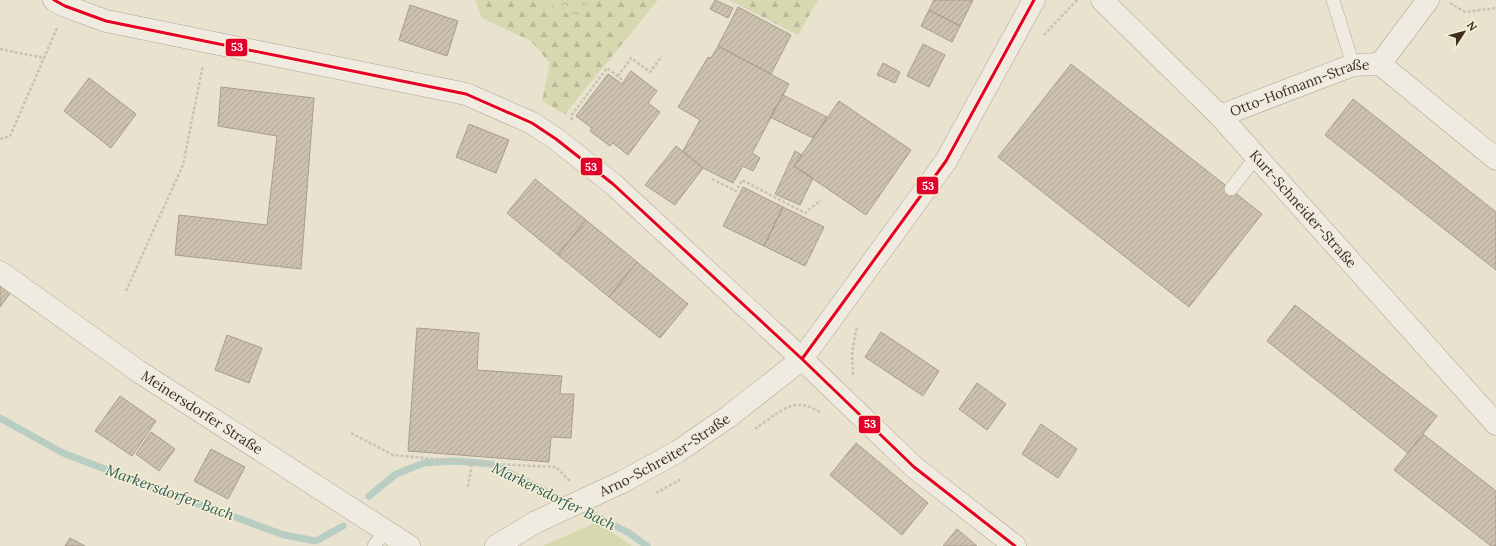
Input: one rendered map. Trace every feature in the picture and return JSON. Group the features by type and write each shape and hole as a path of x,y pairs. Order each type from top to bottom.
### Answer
{"street":[{"name":"Arno-Schreiter-Straße","path":"496,546 536,522 678,452 728,418 802,359 946,161 1034,0"},
{"name":"Kurt-Schneider-Straße","path":"1102,0 1220,116 1496,424"},
{"name":"Otto-Hofmann-Straße","path":"1380,64 1428,0"},
{"path":"60,3 106,21 466,94 532,123 556,139 612,184 802,359 914,467 1015,546"},
{"name":"Otto-Hofmann-Straße","path":"1220,116 1352,65 1380,64 1496,159"},
{"name":"Meinersdorfer Straße","path":"0,272 138,371 380,539 409,546"}],"lane":[{"path":"1333,0 1352,65"},
{"path":"1230,189 1256,157"}],"path":[{"path":"1446,0 1465,12 1496,8"},
{"path":"0,138 10,136 45,58 60,3"},
{"path":"126,291 183,165 208,41"},
{"path":"0,49 45,58"},
{"path":"618,76 631,58 650,72 662,56"},
{"path":"568,126 572,120 571,116 607,68 624,81"},
{"path":"712,179 736,191 742,180 805,212 821,200"},
{"path":"351,433 393,455 472,463 556,467 587,498"},
{"path":"468,487 472,463"}],"green space":[{"path":"475,0 658,0 565,114 542,101 550,63 531,41 482,18"},
{"path":"543,0 593,0 576,19"},
{"path":"729,0 818,0 798,35"},
{"path":"597,522 632,546 543,546"}],"building":[{"path":"715,0 733,8 728,18 710,9"},
{"path":"934,0 973,0 960,26 929,10"},
{"path":"410,5 458,21 447,56 399,40"},
{"path":"738,7 791,35 771,74 718,46"},
{"path":"929,10 960,26 952,42 921,26"},
{"path":"923,44 945,55 929,87 907,76"},
{"path":"718,46 789,84 752,153 760,158 753,171 743,166 733,183 703,168 683,151 700,120 678,107 708,57 711,58"},
{"path":"883,63 900,72 895,83 877,75"},
{"path":"1071,64 1262,214 1189,307 998,157"},
{"path":"631,71 657,91 648,103 660,112 628,155 613,143 610,146 590,131 592,128 576,116 608,74 622,84"},
{"path":"89,78 136,114 111,148 64,111"},
{"path":"221,87 314,98 301,269 175,255 179,215 267,225 277,136 218,126"},
{"path":"783,95 827,117 813,138 770,117"},
{"path":"1353,99 1496,212 1496,270 1325,135"},
{"path":"839,101 911,150 866,215 794,166"},
{"path":"469,124 509,140 496,173 456,157"},
{"path":"676,146 703,168 675,205 645,185"},
{"path":"795,151 802,155 794,166 813,178 800,205 775,194"},
{"path":"535,179 586,220 558,255 507,213"},
{"path":"743,187 783,207 764,246 723,226"},
{"path":"783,207 824,227 805,266 764,246"},
{"path":"586,220 637,262 609,297 558,255"},
{"path":"637,262 688,304 660,338 609,297"},
{"path":"0,283 11,292 0,307"},
{"path":"1295,305 1437,416 1408,453 1267,341"},
{"path":"417,328 479,333 477,370 562,376 560,394 574,394 571,438 551,437 549,462 408,451"},
{"path":"881,332 939,371 923,396 865,357"},
{"path":"227,335 262,348 249,383 215,370"},
{"path":"977,383 1006,404 987,430 959,409"},
{"path":"120,396 156,421 132,456 95,431"},
{"path":"1041,424 1077,449 1058,478 1022,454"},
{"path":"151,432 175,449 159,471 136,454"},
{"path":"1423,434 1496,491 1496,546 1491,546 1394,470"},
{"path":"856,443 928,503 902,535 830,475"},
{"path":"211,449 245,467 228,499 194,481"},
{"path":"957,529 977,546 943,546"},
{"path":"70,538 85,546 65,546"}],"waterway":[{"name":"Markersdorfer Bach","path":"0,418 63,453 284,535 316,541 343,526"},
{"name":"Markersdorfer Bach","path":"369,496 396,474 424,463 454,461 492,464 568,503"},
{"name":"Markersdorfer Bach","path":"578,507 629,533 647,546"}],"transit line":[{"name":"53","path":"54,0 65,6 106,21 466,94 532,123 556,139 613,184 802,359 914,467 1015,546"},
{"name":"53","path":"802,359 946,161 1034,0"}]}
